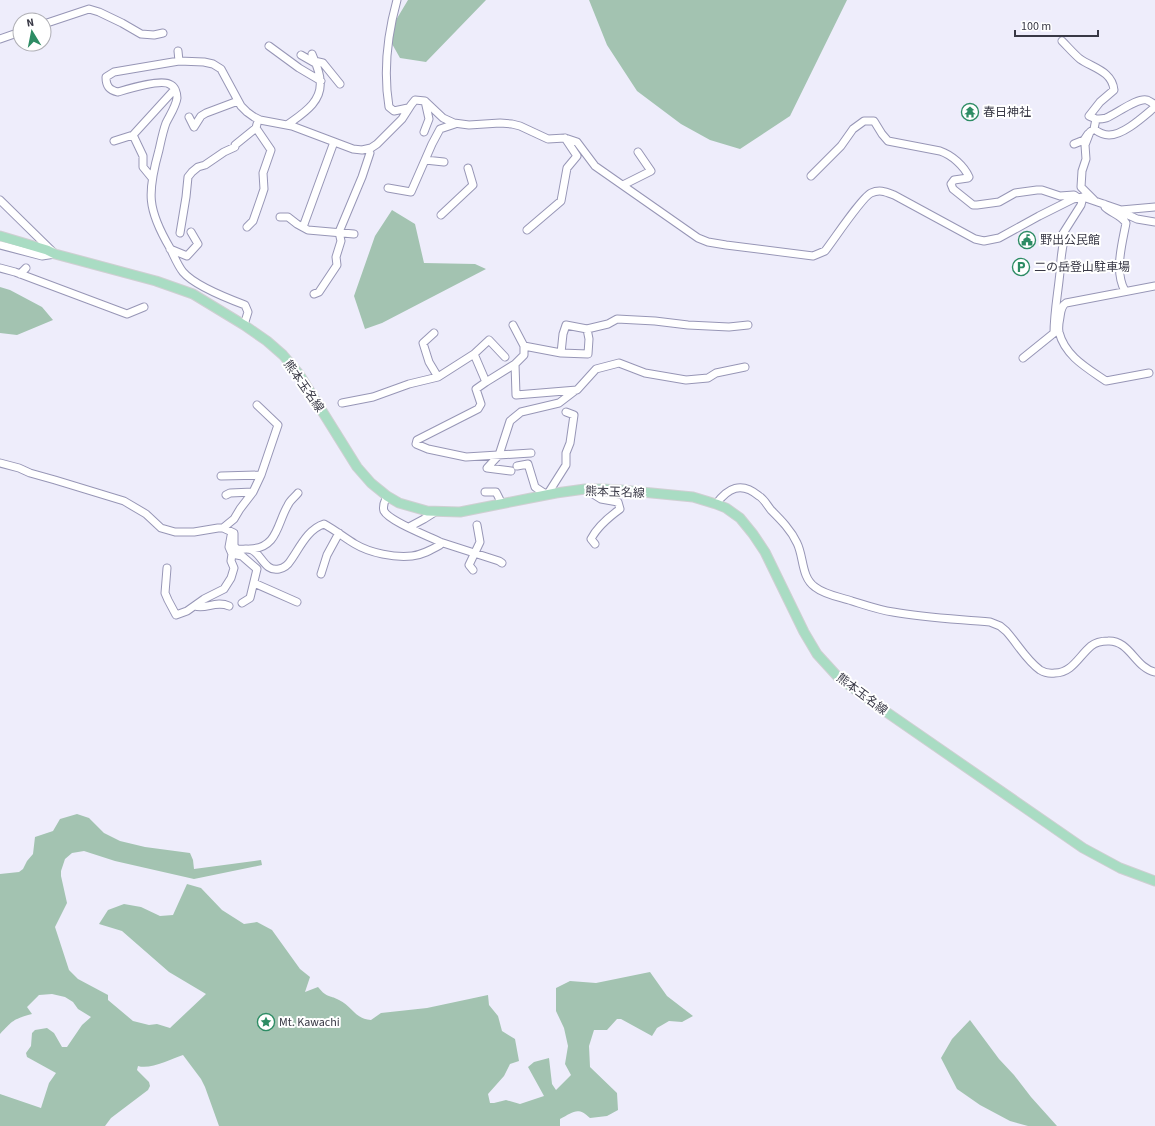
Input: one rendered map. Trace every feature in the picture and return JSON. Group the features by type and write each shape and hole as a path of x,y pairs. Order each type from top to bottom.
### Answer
{"main road":[{"name":"熊本玉名線","path":"0,236 47,250 55,254 156,281 193,294 244,325 267,341 283,355 299,374 358,467 371,483 387,496 399,503 410,507 435,512 460,512 585,489 621,490 692,498 716,504 740,518 754,534 765,552 792,609 817,654 838,677 1083,848 1120,868 1155,881"}],"street":[{"path":"397,0 392,17 385,62 386,89 389,107 394,111 408,108"},
{"path":"52,22 89,10 99,12 122,22 141,34 154,35 163,33"},
{"path":"0,39 12,35"},
{"path":"1062,41 1080,59 1102,70 1113,85 1114,90 1100,102 1089,116 1096,119 1105,118 1122,110 1134,102 1141,100 1146,100 1155,106 1138,121 1118,133 1109,135 1092,131"},
{"path":"269,46 299,68 321,81"},
{"path":"178,51 179,61"},
{"path":"301,55 323,63 340,84"},
{"path":"287,125 309,110 318,96 321,81 314,59"},
{"path":"244,325 248,312 245,305 219,295 183,272 155,221 151,197 152,178 166,124 177,100 175,89 167,82 118,92 113,91 108,88 106,77 114,72 179,61 204,62 213,64 221,69 238,100 247,112 259,120 287,125 353,149 368,149 377,144 402,119 408,108 415,100 425,101 443,118 455,124 512,124 548,139 556,140 565,138 577,142 595,166 698,238 708,242 726,245 813,256 819,254 825,251 852,213 869,193 881,190 894,195 975,239 984,242 999,238 1073,199 1081,198"},
{"path":"114,141 133,135 175,89"},
{"path":"189,117 194,127 201,116 238,100"},
{"path":"424,132 429,119 425,101"},
{"path":"1094,200 1081,187 1082,171 1086,159 1086,145 1096,119"},
{"path":"180,233 188,177 198,167 205,165 224,152 235,147 235,145 256,128 259,120"},
{"path":"811,176 841,146 853,130 864,121 869,120 877,123 882,134 888,141 947,153 960,163 969,177 954,180 951,187 973,205 999,202 1015,193 1042,190 1060,196 1074,195 1081,198 1094,200 1121,210 1137,219 1155,222"},
{"path":"388,188 411,192 440,129 455,124"},
{"path":"247,227 253,221 264,189 263,173 271,150 256,128"},
{"path":"1074,144 1084,140 1092,131"},
{"path":"133,135 143,156 143,167 152,178"},
{"path":"526,230 561,201 567,168 577,156 565,138"},
{"path":"303,227 334,142"},
{"path":"314,294 319,292 337,265 336,257 341,241 339,232 362,177 370,153 368,149"},
{"path":"623,185 651,171 638,152"},
{"path":"425,160 444,162"},
{"path":"441,215 473,185 468,168"},
{"path":"1023,358 1054,333 1061,251 1064,241 1062,236 1081,205 1081,198"},
{"path":"0,200 55,254"},
{"path":"1104,204 1110,212 1123,218 1126,223 1119,266 1121,284 1125,292"},
{"path":"1121,210 1155,207"},
{"path":"280,217 288,217 308,230 354,234"},
{"path":"170,249 187,256 198,244 192,232"},
{"path":"0,245 42,256 55,254"},
{"path":"0,268 127,314 144,307"},
{"path":"20,274 24,268 26,268"},
{"path":"1149,373 1106,381 1074,358 1067,351 1059,333 1060,318 1062,307 1066,303 1155,286"},
{"path":"561,353 563,334 566,325 587,329 608,324 617,319 729,327 748,325"},
{"path":"513,325 524,346 524,355 515,364 476,389 481,404 478,410 417,440 416,444 428,449 466,457 531,453"},
{"path":"524,346 561,353 588,354 589,340 587,329"},
{"path":"434,333 423,343 429,362 438,376"},
{"path":"342,403 373,397 438,376 474,354 490,340 505,357"},
{"path":"474,354 486,382"},
{"path":"510,472 487,468 499,455 510,421 521,412 559,403 577,390 596,369 619,363 645,373 686,380 708,378 716,373 745,367"},
{"path":"515,364 516,395 577,390"},
{"path":"223,528 234,520 240,509 253,492 261,476 278,425 257,405"},
{"path":"517,466 528,464 535,487 547,495 566,465 566,453 570,443 574,415 566,412"},
{"path":"0,463 19,468 30,474 55,480 124,502 146,514 151,521 161,528 175,532 194,532 223,528 234,533 234,546 237,549 256,549 266,545 272,540 288,504 298,493"},
{"path":"221,476 261,476"},
{"path":"716,504 729,490 737,488 751,490 760,496 788,527 796,541 808,581 814,587 832,595 891,612 913,616 990,622 1006,630 1033,664 1042,672 1049,674 1065,671 1074,665 1091,646 1099,642 1108,641 1117,642 1125,647 1142,665 1155,672"},
{"path":"585,489 601,500 618,502 620,509 607,519 593,535 591,539 596,544"},
{"path":"226,495 230,493 253,492"},
{"path":"485,492 496,492 502,504"},
{"path":"387,496 383,504 384,511 392,519 440,542 475,552 502,563"},
{"path":"409,527 435,512"},
{"path":"250,549 254,551 270,568 274,570 280,569 287,566 312,531 317,526 324,524 356,544 374,551 394,556 411,556 425,553 440,545 440,542"},
{"path":"473,570 469,565 480,542 477,525"},
{"path":"167,568 165,593 176,615 187,611 204,599 224,589 231,578 234,568 231,561 232,554 229,547 231,538 230,532"},
{"path":"321,574 327,555 339,532"},
{"path":"232,554 242,556 257,569 250,598 242,603"},
{"path":"254,583 297,602"},
{"path":"195,606 198,607 212,604 224,604 229,606"}],"green space":[{"path":"408,0 486,0 426,62 400,58 387,35"},
{"path":"589,0 847,0 790,116 740,149 710,140 681,124 637,91 607,45"},
{"path":"392,210 415,224 424,263 475,264 486,269 382,323 365,329 354,296 375,236"},
{"path":"0,287 10,290 42,307 53,320 17,335 0,333"},
{"path":"77,814 89,818 104,833 120,841 145,847 190,853 193,860 194,869 261,860 262,865 194,879 115,861 84,851 72,853 65,859 61,876 67,903 55,927 69,970 78,979 108,995 108,1000 133,1021 149,1025 157,1024 170,1028 206,994 169,972 122,931 99,924 108,910 124,904 141,907 160,916 173,915 187,884 201,888 222,910 244,924 257,922 272,930 300,969 310,977 305,992 318,987 326,995 335,998 357,1015 366,1019 371,1020 381,1013 427,1008 488,995 489,1005 498,1016 502,1031 515,1039 519,1061 510,1064 504,1076 488,1094 490,1103 506,1100 520,1104 544,1096 528,1067 534,1062 549,1058 552,1084 556,1090 571,1075 565,1064 568,1046 564,1028 556,1011 556,988 570,981 596,983 650,972 667,996 693,1016 682,1022 669,1021 657,1028 652,1036 621,1019 617,1019 607,1030 594,1030 589,1046 590,1067 617,1093 618,1110 607,1116 590,1118 582,1112 575,1111 560,1119 560,1126 219,1126 201,1079 183,1055 148,1067 138,1066 137,1070 149,1082 150,1086 148,1090 111,1118 105,1126 0,1126 0,1094 41,1108 49,1083 56,1073 27,1057 26,1053 31,1046 32,1033 35,1030 47,1028 54,1033 62,1047 67,1047 82,1025 91,1017 78,1009 73,1002 65,997 52,994 39,995 27,1007 32,1014 14,1021 0,1034 0,874 19,872 23,869 33,854 35,837 53,831 60,819"},
{"path":"970,1020 999,1059 1057,1126 1028,1126 1010,1121 980,1105 957,1089 941,1058 952,1039"}],"place":[{"name":"春日神社","path":"970,112"},
{"name":"野出公民館","path":"1027,240"},
{"name":"二の岳登山駐車場","path":"1021,267"},
{"name":"Mt. Kawachi","path":"266,1022"}]}
